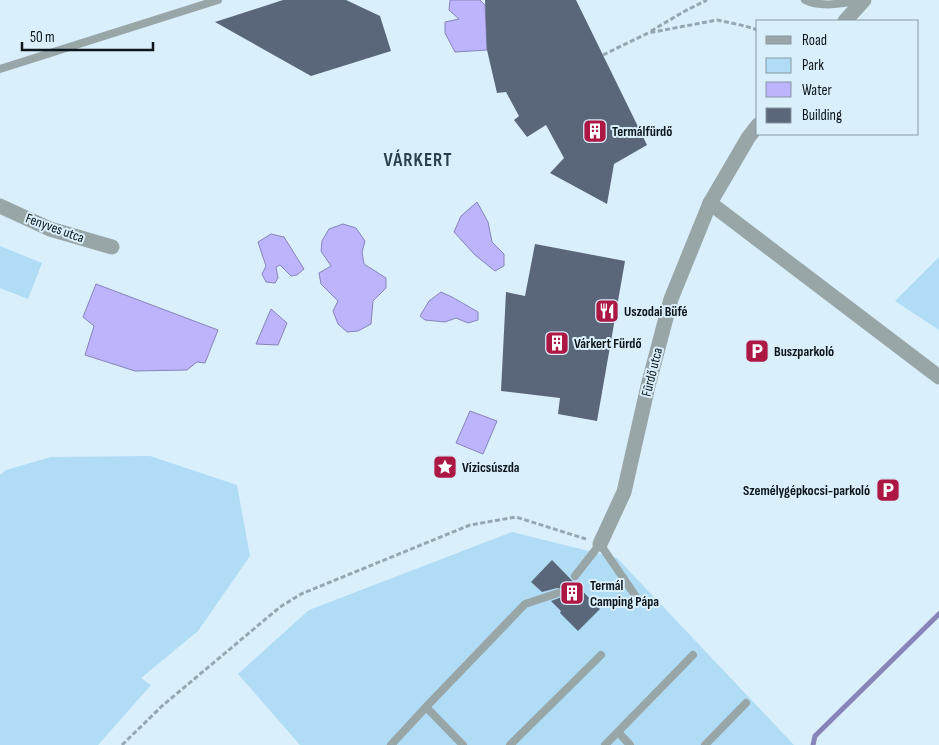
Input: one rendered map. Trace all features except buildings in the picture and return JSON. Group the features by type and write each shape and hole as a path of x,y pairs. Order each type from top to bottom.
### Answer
{"street":[{"path":"846,20 863,0"},
{"name":"Fürdő utca","path":"600,544 624,492 648,386 671,300 710,203 756,128"},
{"path":"710,203 939,377"},
{"name":"Fenyves utca","path":"0,206 50,229 112,247"}],"lane":[{"path":"0,69 218,0"},
{"path":"805,0 810,3 829,4 863,0"},
{"path":"575,576 600,544 639,601"},
{"path":"391,745 525,604 558,592"},
{"path":"510,745 601,655"},
{"path":"605,745 693,655"},
{"path":"705,745 746,703"},
{"path":"426,707 463,745"},
{"path":"618,732 630,745"}],"path":[{"path":"603,55 648,33 707,0"},
{"path":"648,33 716,20 756,29"},
{"path":"122,745 169,700 280,607 301,594 470,525 516,517 600,544"}],"green space":[{"path":"0,246 42,263 28,299 0,288"},
{"path":"939,257 939,330 895,301"},
{"path":"150,456 237,485 250,556 198,631 141,678 151,685 98,745 0,745 0,475 6,470 51,457"},
{"path":"512,532 617,558 794,745 300,745 238,674 309,610"}],"water":[{"path":"450,0 480,0 485,5 487,50 455,52 445,33 445,22 459,19 449,10"},
{"path":"477,202 488,222 492,242 504,254 504,266 495,271 475,255 454,232 461,216"},
{"path":"343,224 356,228 365,241 362,252 364,264 386,278 386,288 373,301 371,324 358,331 347,332 338,324 333,311 338,301 321,284 319,273 331,266 321,251 322,241 329,229"},
{"path":"271,234 284,237 304,269 297,275 291,276 280,265 276,267 278,278 275,283 266,282 262,274 266,266 258,242"},
{"path":"96,284 218,330 205,363 197,362 187,370 135,371 85,355 94,326 83,317"},
{"path":"441,292 478,312 478,320 468,323 456,318 445,322 425,320 420,316 429,301"},
{"path":"271,309 287,323 278,345 256,344"},
{"path":"470,411 497,421 483,454 456,443"}],"waterway":[{"path":"813,745 815,736 939,614"}],"place":[{"name":"Termálfürdő","path":"595,131"},
{"name":"Uszodai Büfé","path":"607,311"},
{"name":"Várkert Fürdő","path":"557,343"},
{"name":"Buszparkoló","path":"757,351"},
{"name":"Vízicsúszda","path":"445,467"},
{"name":"Személygépkocsi-parkoló","path":"888,490"},
{"name":"Termál Camping Pápa","path":"572,593"}],"district":[{"name":"VÁRKERT","path":"418,160"}]}
